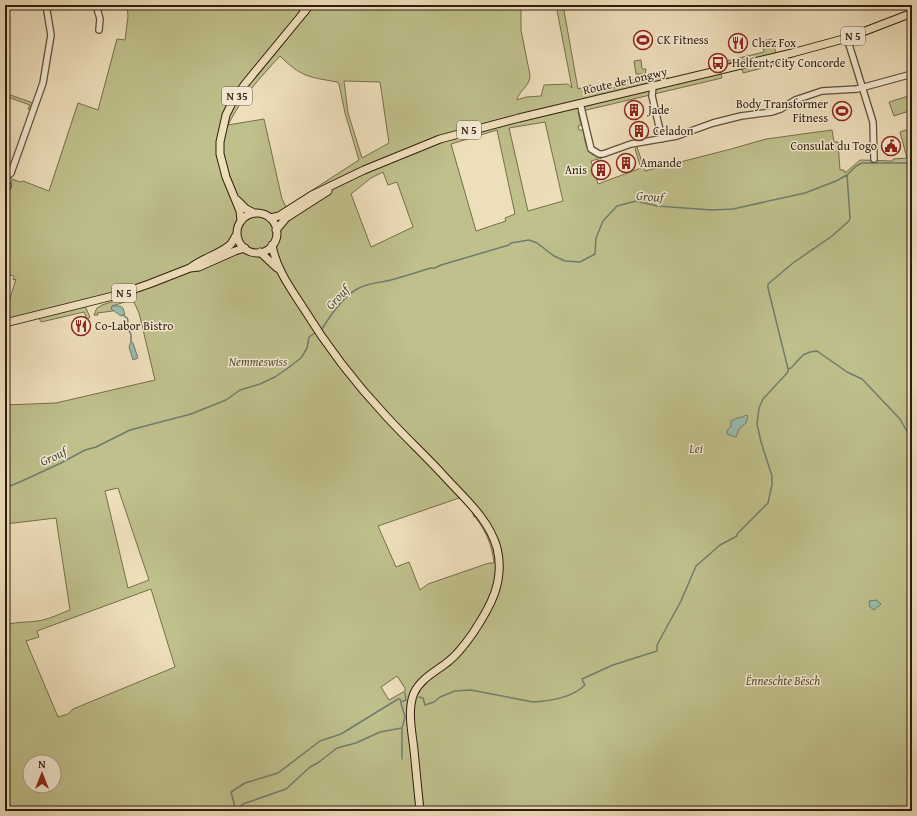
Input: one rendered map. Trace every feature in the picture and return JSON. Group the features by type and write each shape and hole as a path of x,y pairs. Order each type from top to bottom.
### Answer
{"main road":[{"name":"N 35","path":"242,221 236,199 226,177 220,154 221,135 226,115 245,84 310,5"},
{"name":"Route de Longwy","path":"270,218 279,216 312,195 346,178 398,155 440,139 481,127 792,53 847,38 912,13"},
{"name":"Route de Longwy","path":"276,230 286,218 346,178"},
{"name":"N 35","path":"236,199 246,209 254,213"},
{"path":"242,221 254,213 265,215 273,221 276,230"},
{"name":"N 5","path":"190,268 197,262 232,243 242,221"},
{"name":"N 5","path":"272,245 276,236 276,230"},
{"path":"237,234 240,242 250,251 265,251 272,245"},
{"path":"272,245 279,269 313,324 342,365 386,417 433,464 477,512 489,530 497,548 498,575 496,590 490,606 464,646 456,655 422,681 414,693 411,716 420,811"},
{"name":"N 5","path":"5,323 117,295 190,268 199,267 245,248"},
{"path":"260,252 279,269"}],"street":[{"path":"5,190 8,186 5,180 11,173 43,83 51,35 46,5"},
{"path":"96,5 100,19 99,30"},
{"path":"299,5 304,12"},
{"path":"847,38 873,122 874,159"},
{"path":"580,103 589,145 594,152 603,154 632,144 677,136 713,123 741,116 772,112 781,109 794,100 822,91 863,88 912,74"},
{"path":"653,86 652,96 662,139"}],"green space":[{"path":"5,5 7,5 8,30 5,70"},
{"path":"127,5 299,5 305,11 310,5 521,5 521,30 530,79 517,100 526,97 541,96 544,85 568,84 572,88 556,5 563,5 578,89 591,85 595,92 619,86 626,80 646,80 667,77 668,82 720,70 722,78 578,112 581,125 578,126 579,130 583,130 587,148 592,154 602,158 591,161 598,184 641,168 635,149 637,147 645,171 766,139 832,130 834,142 838,142 840,170 844,170 845,173 860,160 893,161 893,159 907,158 900,132 912,128 912,811 5,811 5,625 43,620 70,610 56,518 5,524 5,405 56,403 155,380 139,313 134,302 128,301 112,306 111,309 113,311 97,313 98,315 94,315 97,308 102,305 127,297 147,286 84,304 90,317 88,319 84,312 41,322 39,318 12,325 5,315 5,306 8,305 16,279 13,280 14,276 5,274 5,193 10,189 12,179 20,182 23,181 49,191 78,103 98,110 117,39 125,40 128,16","holes":["280,56 287,63 306,75 337,82 339,84 345,113 359,160 286,207 282,199 264,119 228,125 251,89","344,81 380,82 389,143 362,158 348,113","545,122 563,201 528,211 509,128","497,130 515,214 505,218 506,221 476,231 451,144","383,172 388,185 397,182 413,227 371,247 351,194 371,178","118,488 149,580 128,588 105,491","459,498 472,511 474,517 479,522 485,533 492,550 494,563 489,563 428,584 420,590 409,562 396,567 378,526","151,589 175,667 73,709 68,714 58,717 26,641 39,637 37,631","397,676 405,688 405,691 389,700 381,687"]},
{"path":"772,39 779,64 743,73 740,62 727,63 726,61 764,52 762,41"},
{"path":"641,60 642,69 646,69 645,74 636,74 634,61"},
{"path":"5,93 33,103 30,110 28,109 30,105 5,96"},
{"path":"912,95 912,110 894,116 889,102"}],"shaded area":[{"path":"112,306 120,306 123,308 125,314 121,316 111,309"},
{"path":"131,342 133,343 138,358 133,360 129,347"},
{"path":"746,415 748,416 746,423 739,429 736,437 727,434 727,431 731,426 731,421"},
{"path":"876,600 881,604 874,610 870,607 869,601"}],"waterway":[{"name":"Grouf","path":"322,329 333,312 343,301 353,291 362,286 435,268 509,245 511,243 529,240 537,243 554,256 565,261 580,262 595,254 596,238 603,221 617,206 636,201 657,206 712,210 733,209 805,193 836,181 847,175 856,166 862,163 912,163"},
{"path":"419,697 423,698 425,705 455,691 471,690 533,702 554,700 568,696 580,689 585,685 582,679 613,665 657,651 657,645 681,601 696,566 720,545 737,536 737,534 768,503 772,476 757,424 759,408 763,399 788,372 768,284 793,263 832,236 849,221 847,175"},
{"path":"123,315 128,320 127,325 131,335 131,342"},
{"name":"Grouf","path":"5,488 130,430 191,414 226,400 240,390 260,384 275,377 301,358 307,348 309,337 315,333"},
{"path":"788,369 791,368 803,355 817,351 847,372 862,379 900,419 912,440"},
{"path":"236,811 231,792 245,783 278,773 320,741 341,734 398,699 400,699 401,702 406,700 405,693"},
{"path":"237,810 243,804 286,789 310,767 337,748 356,743 380,732 402,728 405,717 401,703"},
{"path":"402,728 402,759"}],"place":[{"name":"CK Fitness","path":"643,40"},
{"name":"Chez Fox","path":"738,43"},
{"name":"Helfent, City Concorde","path":"718,63"},
{"name":"Jade","path":"634,110"},
{"name":"Body Transformer Fitness","path":"842,111"},
{"name":"Celadon","path":"639,131"},
{"name":"Consulat du Togo","path":"891,146"},
{"name":"Amande","path":"626,163"},
{"name":"Anis","path":"601,170"},
{"name":"Co-Labor Bistro","path":"81,326"}],"park label":[{"name":"Nemmeswiss","path":"258,362"},
{"name":"Lei","path":"696,449"},
{"name":"Ënneschte Bësch","path":"783,681"}]}
